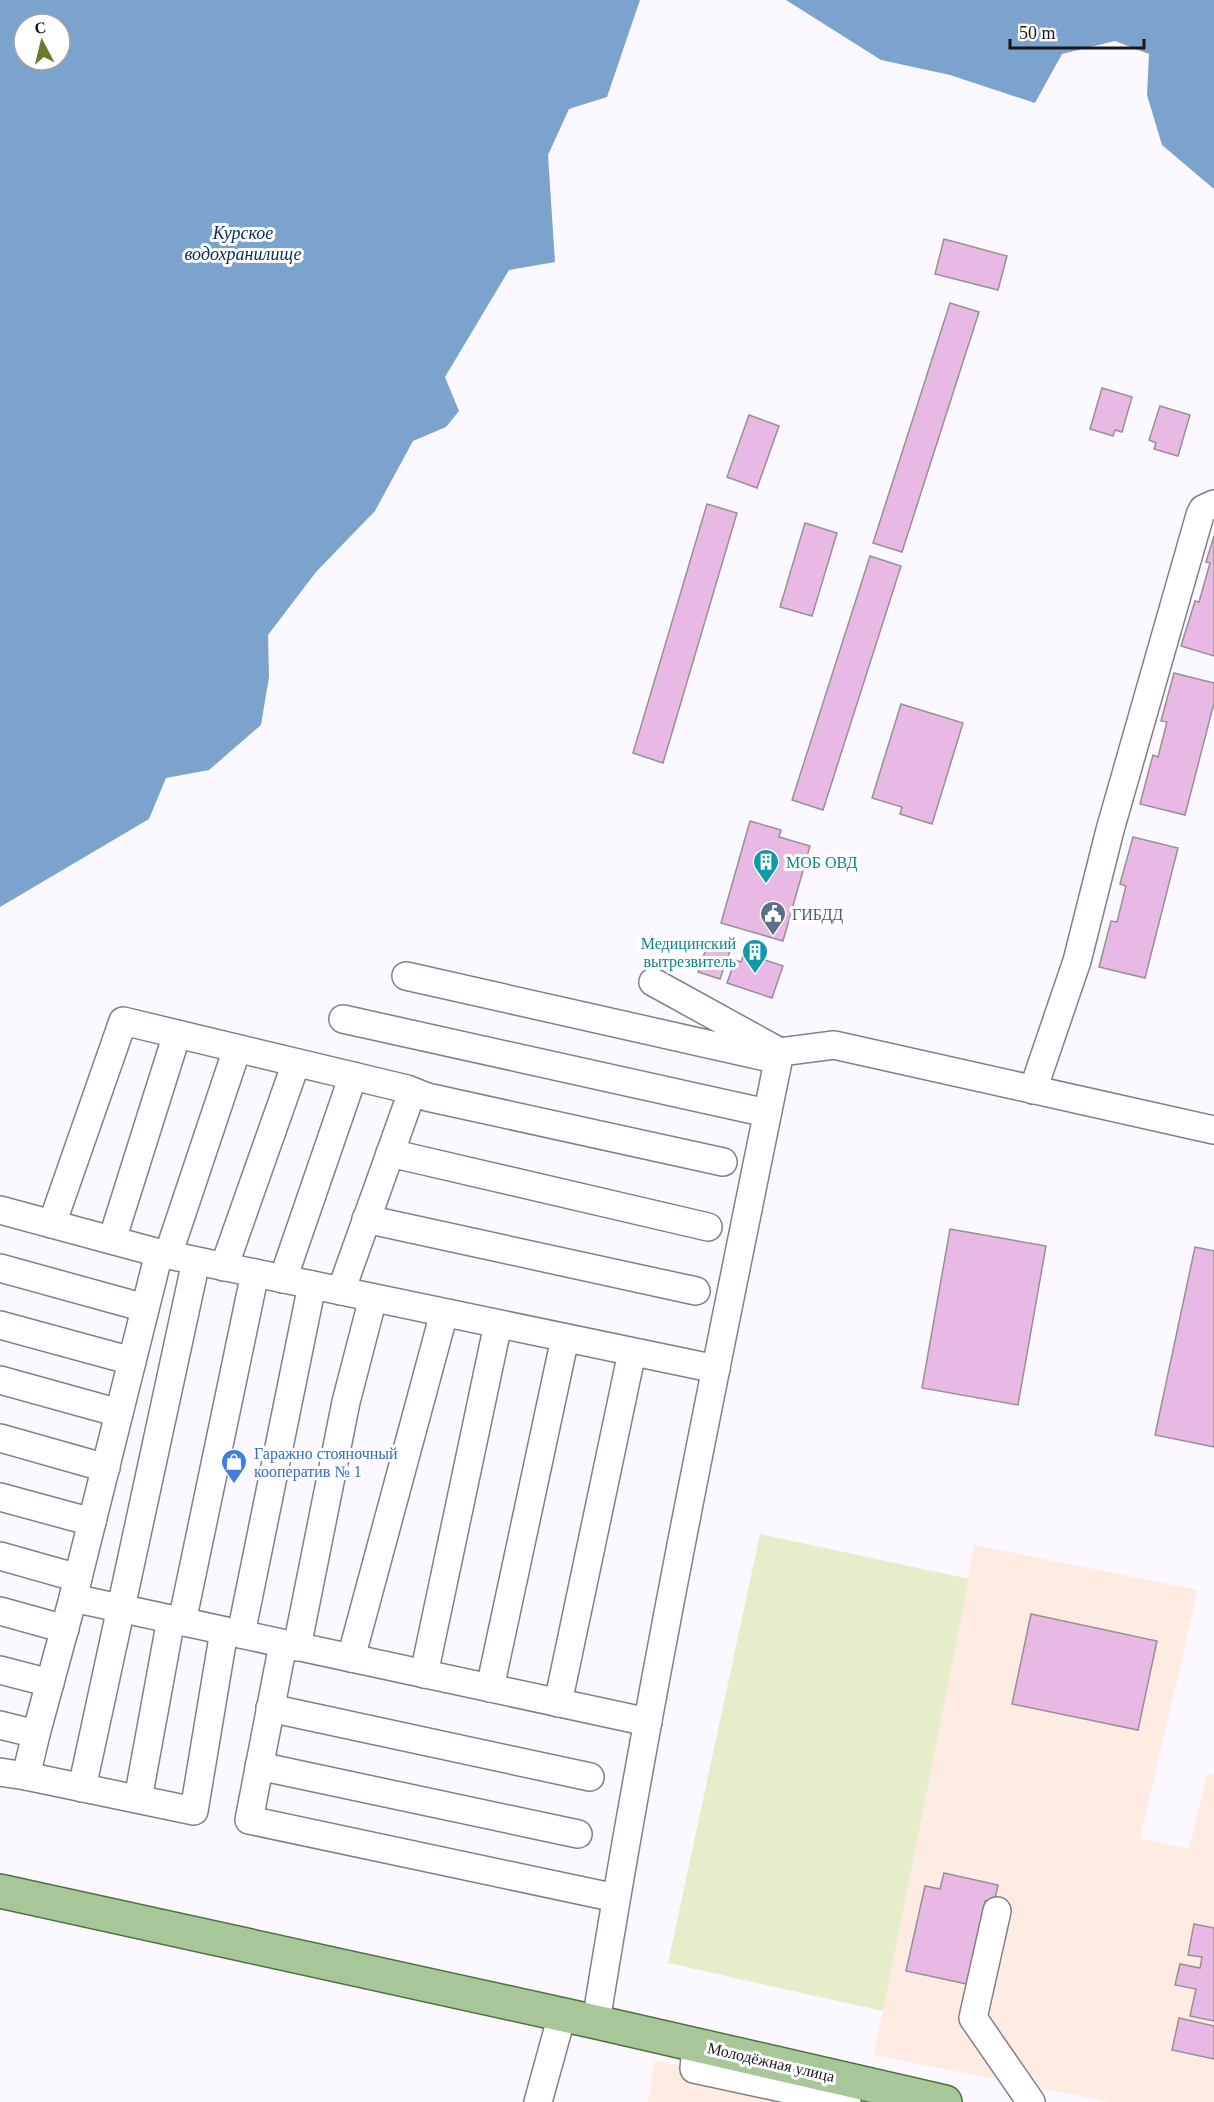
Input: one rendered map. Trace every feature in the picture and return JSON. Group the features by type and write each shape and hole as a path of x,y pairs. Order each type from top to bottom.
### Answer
{"main road":[{"name":"Молодёжная улица","path":"0,1891 596,2022 945,2102"}],"street":[{"path":"1033,1090 1077,961 1110,830 1200,515 1203,509 1214,504"},
{"path":"406,976 779,1056 834,1045 1214,1130"},
{"path":"653,982 779,1056"},
{"path":"344,1019 767,1113"},
{"path":"52,1224 123,1021 353,1076 427,1097 723,1162"},
{"path":"112,1240 177,1034"},
{"path":"237,1048 146,1308 76,1588 36,1734 13,1774 194,1810 312,1285"},
{"path":"596,2022 678,1555 779,1056"},
{"path":"224,1267 296,1063"},
{"path":"283,1279 353,1076"},
{"path":"341,1291 412,1092"},
{"path":"390,1154 708,1227"},
{"path":"0,1210 164,1254 716,1369"},
{"path":"366,1219 696,1291"},
{"path":"82,1788 196,1261"},
{"path":"0,1268 146,1308"},
{"path":"138,1799 255,1273"},
{"path":"373,1298 346,1402 290,1645 270,1708 249,1820 616,1898"},
{"path":"351,1658 444,1313"},
{"path":"424,1674 498,1324"},
{"path":"0,1325 132,1361"},
{"path":"490,1688 566,1338"},
{"path":"558,1703 632,1352"},
{"path":"0,1380 119,1413"},
{"path":"0,1438 106,1468"},
{"path":"0,1497 92,1522"},
{"path":"0,1556 122,1609 648,1722"},
{"path":"0,1611 65,1629"},
{"path":"0,1670 50,1683"},
{"path":"270,1708 590,1777"},
{"path":"0,1725 36,1734"},
{"path":"259,1766 578,1834"},
{"path":"997,1911 973,2018 1031,2102"},
{"path":"538,2102 562,2015"},
{"path":"696,2045 694,2068 847,2102"}],"shaded area":[{"path":"974,1545 1198,1590 1140,1838 1189,1849 1207,1773 1214,1775 1214,2102 1110,2102 874,2055"},
{"path":"655,2060 860,2102 648,2102"}],"green space":[{"path":"760,1534 969,1579 883,2011 668,1963"}],"water":[{"name":"Курское водохранилище","path":"0,0 640,0 607,97 569,109 548,155 555,262 509,270 445,377 459,411 446,427 413,441 375,511 316,572 268,635 269,677 261,725 209,770 166,778 149,819 0,907"},
{"path":"786,0 1214,0 1214,189 1162,145 1147,95 1149,54 1115,41 1062,54 1035,103 950,75 881,60"}],"building":[{"path":"944,239 1007,256 998,290 935,274"},
{"path":"950,303 979,312 902,552 873,543"},
{"path":"1102,388 1132,397 1122,432 1115,430 1113,436 1090,429"},
{"path":"1160,406 1190,415 1178,456 1154,449 1156,443 1149,440"},
{"path":"749,415 779,426 757,488 727,477"},
{"path":"707,504 737,513 663,763 633,753"},
{"path":"805,523 837,533 812,616 780,607"},
{"path":"1214,536 1214,656 1181,646 1195,601 1199,602 1210,563 1206,562"},
{"path":"870,556 901,566 823,810 792,800"},
{"path":"1174,673 1214,683 1214,703 1185,815 1140,804 1153,755 1158,757 1167,722 1161,721"},
{"path":"901,704 963,723 932,824 900,814 902,807 872,798"},
{"name":"МОБ ОВД","path":"750,821 781,830 779,837 810,846 783,941 721,923"},
{"path":"1133,837 1178,848 1145,978 1099,967 1111,921 1117,922 1126,886 1120,884"},
{"path":"708,943 730,951 720,979 698,972"},
{"name":"Медицинский вытрезвитель","path":"744,953 783,966 772,998 727,983 735,960 741,962"},
{"path":"950,1229 1046,1246 1018,1405 922,1388"},
{"path":"1195,1247 1214,1251 1214,1447 1155,1435"},
{"path":"1031,1614 1157,1641 1138,1730 1012,1704"},
{"path":"944,1873 998,1885 994,1903 985,1901 967,1984 906,1971 925,1886 940,1889"},
{"path":"1194,1924 1214,1928 1214,2021 1190,2016 1196,1989 1175,1985 1180,1964 1200,1968 1202,1957 1188,1955"},
{"path":"1179,2018 1214,2026 1214,2059 1172,2050"}],"place":[{"name":"МОБ ОВД","path":"766,885"},
{"name":"ГИБДД","path":"773,937"},
{"name":"Медицинский вытрезвитель","path":"755,975"},
{"name":"Гаражно стояночный кооператив № 1","path":"234,1485"}]}
